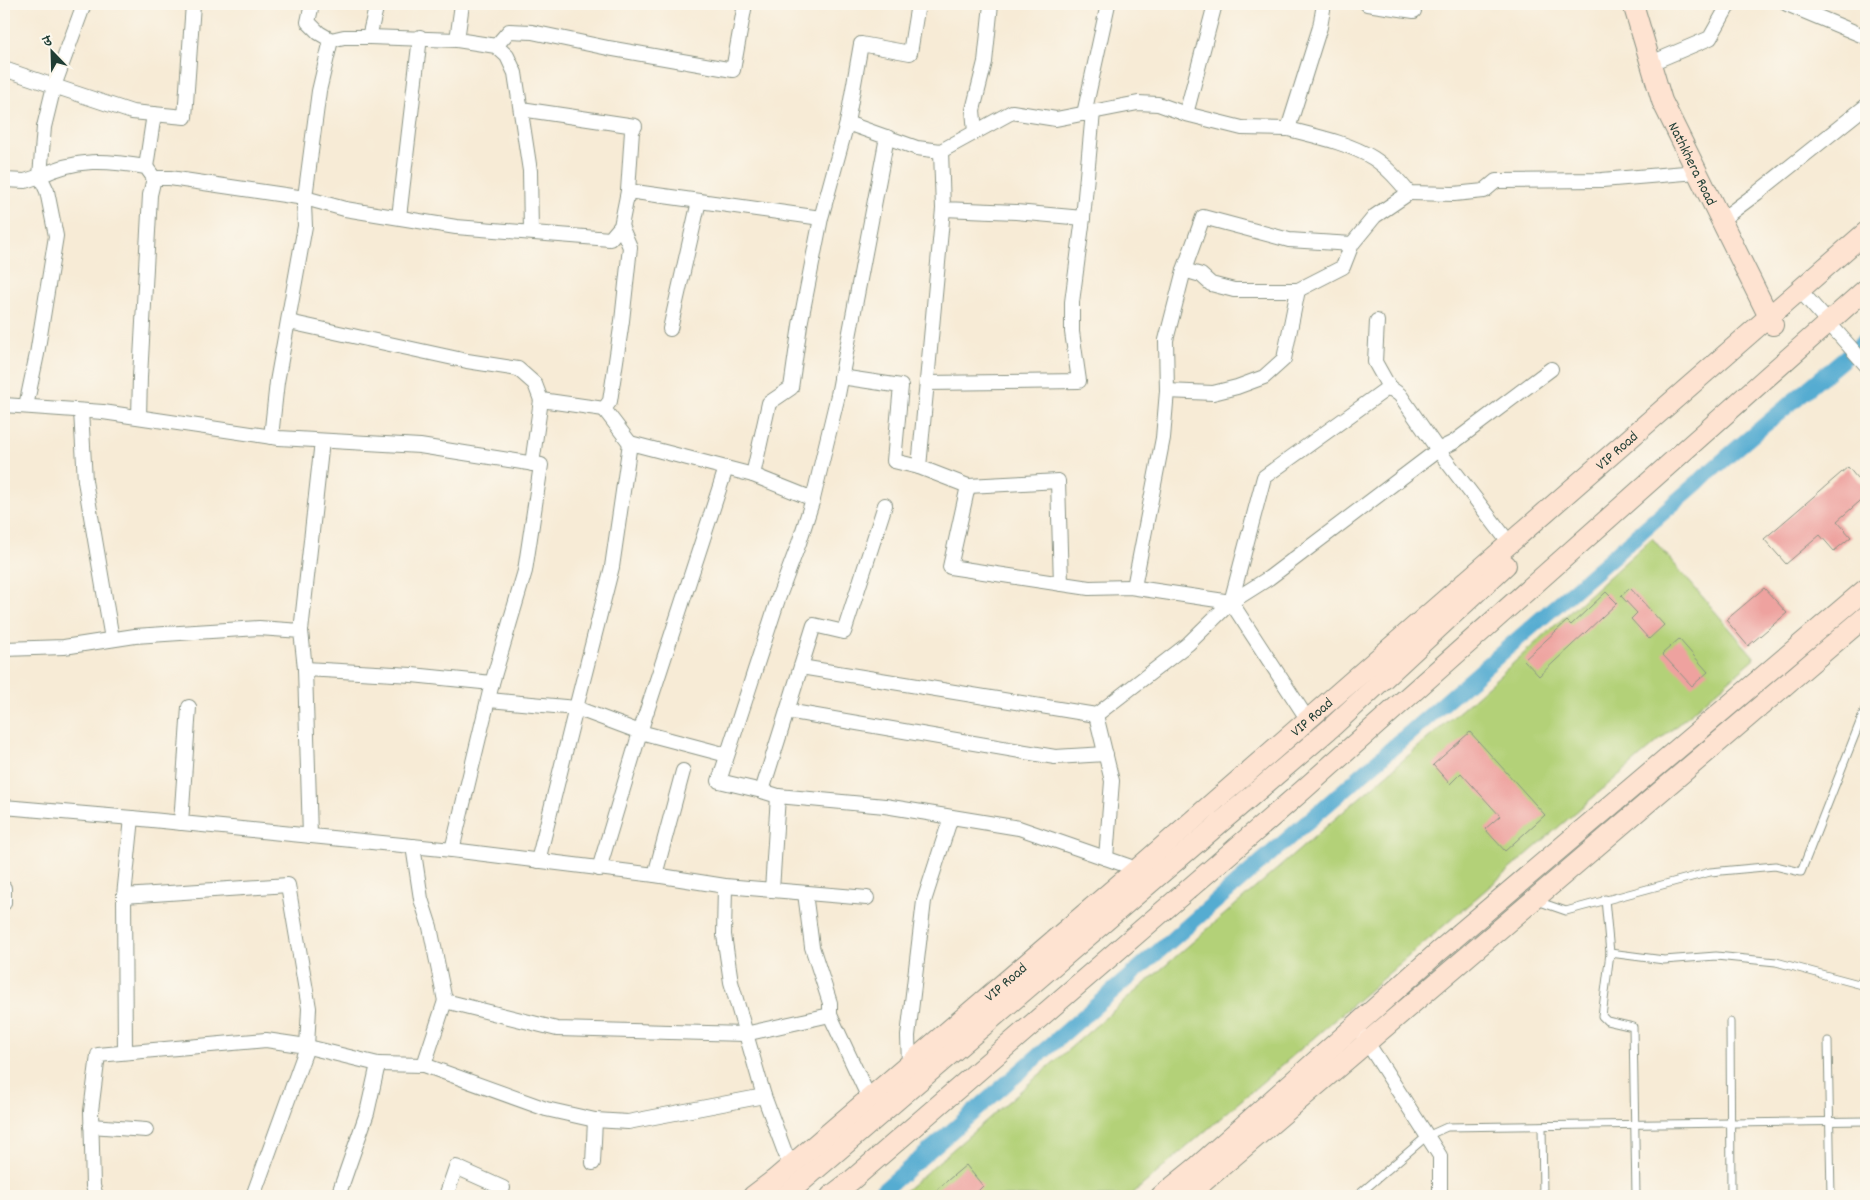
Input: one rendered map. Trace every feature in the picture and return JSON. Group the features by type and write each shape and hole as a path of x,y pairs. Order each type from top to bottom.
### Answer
{"street":[{"path":"26,406 37,354 56,236 47,191 40,176 44,127 54,86 84,4"},
{"path":"4,70 132,112 184,117 193,4"},
{"path":"312,4 308,22 331,40 344,37 420,37 457,40 496,46 507,56 515,73 530,172 531,232"},
{"path":"369,37 377,4"},
{"path":"457,40 462,4"},
{"path":"496,46 509,30 532,32 608,48 733,70 745,4"},
{"path":"754,475 769,403 790,388 821,218 847,122 861,44 910,53 918,4"},
{"path":"975,132 973,110 985,62 991,4"},
{"path":"927,383 1079,381 1072,332 1072,302 1083,218 1089,113 1108,4"},
{"path":"1186,114 1214,4"},
{"path":"1288,129 1320,27 1324,4"},
{"path":"1367,4 1414,11 1414,4"},
{"name":"Nathkhera Road","path":"1633,4 1662,101 1771,321"},
{"path":"1651,64 1710,38 1729,4"},
{"path":"1787,4 1866,37"},
{"path":"399,217 420,37"},
{"path":"271,437 277,382 306,226 305,198 319,91 331,40"},
{"path":"847,122 917,148 941,151 1012,112 1056,119 1138,104 1158,104 1186,114 1242,128 1288,129 1327,139 1372,158 1392,173 1409,193"},
{"path":"1721,220 1757,194 1866,106"},
{"path":"521,109 635,126 632,132 628,191 622,226 630,246 622,321 610,401 604,409"},
{"path":"139,418 154,114"},
{"path":"886,137 842,377 813,499 778,599 719,781 778,796 885,806 1019,828 1137,869"},
{"path":"919,467 943,209 941,151"},
{"path":"4,180 25,181 60,167 87,162 119,162 178,179 305,198 345,209 456,227 610,239 622,226"},
{"path":"1184,270 1201,275 1211,284 1234,290 1298,290 1343,267 1352,244 1375,216 1409,193 1454,194 1484,191 1496,181 1602,180 1697,172"},
{"path":"628,191 821,218"},
{"path":"670,329 698,201"},
{"path":"943,209 1016,212 1083,218"},
{"path":"1134,587 1163,438 1167,391 1166,340 1184,270 1203,217 1289,240 1352,244"},
{"name":"VIP Road","path":"785,1196 1333,726 1866,232"},
{"name":"VIP Road","path":"753,1196 1137,869 1510,544 1771,321 1805,296 1866,244"},
{"path":"831,1196 860,1174 1302,791 1866,288"},
{"path":"1167,391 1213,393 1264,377 1284,359 1298,290"},
{"path":"1805,296 1866,365"},
{"path":"1377,321 1375,362 1389,387 1400,396 1438,450 1510,544"},
{"path":"289,322 467,361 518,369 535,384 541,400 532,464"},
{"path":"801,667 1096,715 1188,644 1231,602 1269,578 1438,450 1454,442 1551,369"},
{"path":"842,377 901,386 894,462 919,467 968,486 1058,481 1060,584"},
{"path":"1308,720 1231,602 1264,478 1389,387"},
{"path":"541,400 604,409 630,444 754,475 813,499"},
{"path":"4,405 81,410 271,437 420,446 541,465 526,571 492,683 452,850"},
{"path":"81,410 85,480 112,639"},
{"path":"310,836 305,668 301,631 322,441"},
{"path":"538,861 612,566 630,444"},
{"path":"599,868 640,732 726,468"},
{"path":"968,486 950,567 1088,588 1134,587 1231,602"},
{"path":"762,791 814,625 844,632 886,505"},
{"path":"1161,1196 1198,1166 1438,952 1866,590"},
{"path":"1188,1196 1866,616"},
{"path":"4,649 64,647 136,636 259,628 301,631"},
{"path":"305,668 412,675 492,683"},
{"path":"488,700 576,708 640,732 727,755"},
{"path":"180,823 189,707"},
{"path":"787,711 1055,757 1106,754"},
{"path":"1096,715 1112,781 1106,858"},
{"path":"655,875 683,771"},
{"path":"772,890 778,796"},
{"path":"4,807 452,850 655,875 726,886 867,898"},
{"path":"909,1064 908,1036 924,901 951,817"},
{"path":"125,1052 124,896 132,818"},
{"path":"413,846 421,899 430,927 445,1001 424,1065"},
{"path":"124,896 288,884 309,1008 308,1047 253,1196"},
{"path":"726,886 724,935 731,982 764,1096 790,1166"},
{"path":"4,888 4,903"},
{"path":"805,892 812,948 830,1003 830,1015 869,1098"},
{"path":"445,1001 557,1029 745,1034 830,1015"},
{"path":"1355,1026 1368,1042 1440,1156 1440,1196"},
{"path":"96,1196 93,1186 91,1111 98,1055 266,1040 308,1047 378,1064 424,1065 546,1109 595,1120 628,1122 764,1096"},
{"path":"338,1196 367,1114 378,1064"},
{"path":"593,1162 595,1120"},
{"path":"92,1126 146,1130"},
{"path":"446,1196 456,1167 503,1188"}],"lane":[{"path":"1535,900 1566,910 1710,872 1775,866 1801,872 1866,707"},
{"path":"1605,899 1610,953 1602,1016 1607,1021 1633,1027 1636,1196"},
{"path":"1610,953 1664,960 1716,956 1776,962 1864,985 1866,970"},
{"path":"1730,1022 1731,1196"},
{"path":"1828,1041 1831,1196"},
{"path":"1357,1196 1427,1136 1447,1127 1866,1121"},
{"path":"1542,1126 1543,1196"}],"green space":[{"path":"1652,538 1755,658 1130,1196 899,1196 1469,703"}],"building":[{"path":"1848,467 1866,489 1866,496 1837,521 1851,537 1834,551 1820,535 1786,564 1764,539"},
{"path":"1630,588 1664,625 1649,639 1631,619 1637,613 1621,596"},
{"path":"1764,588 1787,613 1748,646 1726,620"},
{"path":"1606,592 1617,603 1539,676 1524,660 1567,621 1571,625"},
{"path":"1679,639 1708,672 1692,686 1662,654"},
{"path":"1470,732 1545,815 1505,851 1485,829 1500,816 1461,773 1450,784 1433,765"},
{"path":"966,1165 983,1186 973,1196 929,1196"}],"waterway":[{"path":"877,1196 1742,444 1866,340"}]}
